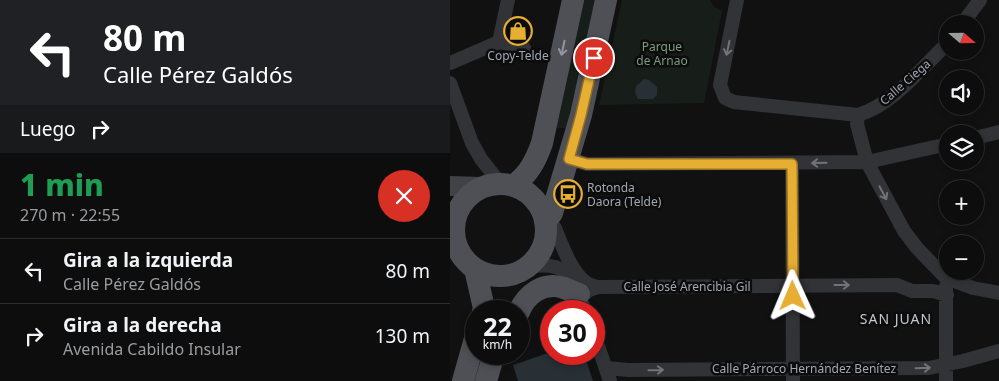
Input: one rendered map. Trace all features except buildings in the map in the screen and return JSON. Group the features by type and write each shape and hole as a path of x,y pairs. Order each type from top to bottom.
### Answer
{"main road":[{"path":"498,185 525,191 535,199 542,210 546,223 546,236 542,249 535,261 512,275 499,277 486,275 474,270 464,260 456,247 452,230 460,206 469,195 498,185 523,179 537,158 542,143 573,0"},
{"path":"546,223 552,213 581,115 606,0"},
{"path":"513,300 526,268"},
{"path":"474,270 482,300"},
{"path":"526,300 535,290 556,286 586,298"},
{"path":"463,381 468,365"}],"street":[{"path":"499,42 508,0"},
{"path":"738,0 720,85 725,98 734,102 858,114 856,124 868,162 904,230 917,248 939,271"},
{"path":"969,15 980,0"},
{"path":"450,63 499,42 524,48"},
{"name":"Calle Ciega","path":"858,114 870,111 883,103 906,84 939,52"},
{"path":"450,83 472,143 498,185"},
{"path":"984,136 999,132"},
{"path":"569,159 587,164 868,162 939,146"},
{"path":"792,164 793,375"},
{"path":"450,186 498,185"},
{"path":"546,223 555,228 566,254 580,278 588,284 586,298"},
{"path":"526,268 545,264 562,269 586,298"},
{"path":"946,280 946,381"},
{"path":"951,280 973,288 999,293"},
{"name":"Calle José Arencibia Gil","path":"586,298 793,286 897,285 912,291 933,291 947,294"},
{"name":"Calle Párroco Hernández Benítez","path":"609,375 628,370 793,375 929,368 999,350"}],"green space":[{"path":"581,0 600,0 573,128 554,128"},
{"name":"Parque de Arnao","path":"622,0 710,0 714,7 722,11 704,103 599,105"}],"shaded area":[{"path":"644,79 649,80 657,87 657,95 653,99 638,99 635,93 636,86"},
{"path":"540,356 540,365 588,365 593,381 518,381 513,365 530,365 530,359"}],"place":[{"name":"Copy-Telde","path":"518,31"},
{"name":"Rotonda Daora (Telde)","path":"568,194"}],"district":[{"name":"SAN JUAN","path":"896,318"}],"route":[{"path":"594,58 569,159 587,164 792,164 793,296"}]}
